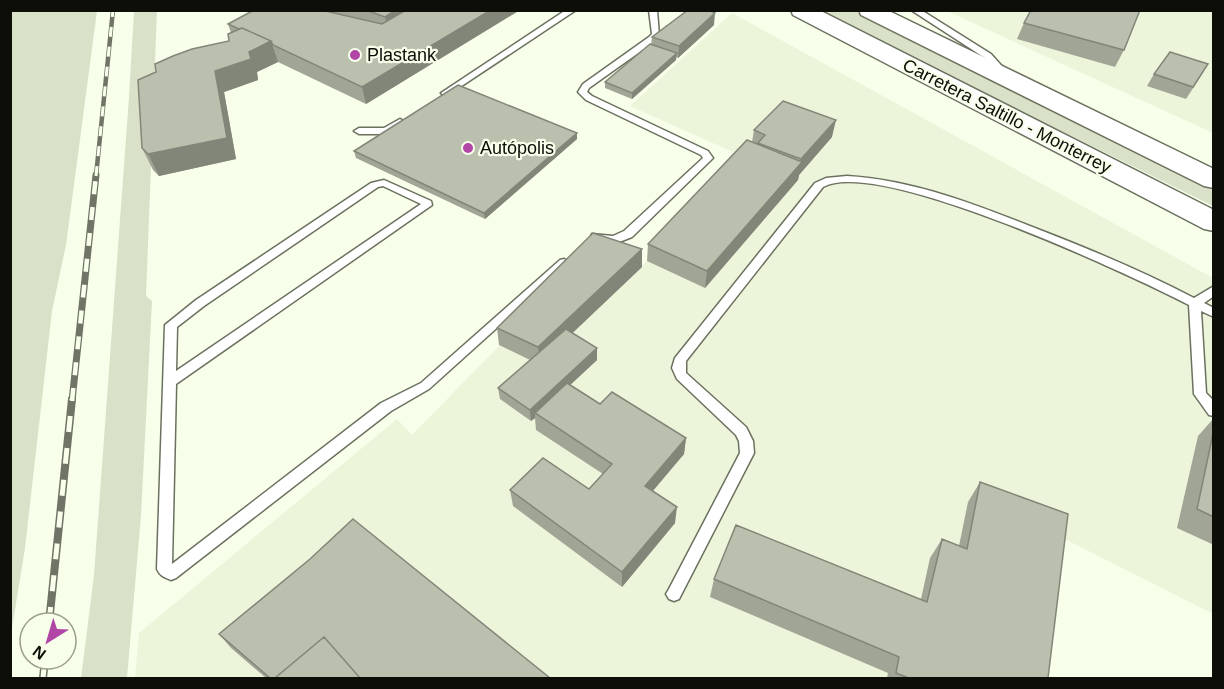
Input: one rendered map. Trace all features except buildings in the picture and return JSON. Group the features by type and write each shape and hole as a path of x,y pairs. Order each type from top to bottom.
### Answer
{"main road":[{"name":"Carretera Saltillo - Monterrey","path":"801,10 1214,222"},
{"name":"Carretera Saltillo - Monterrey","path":"869,10 1214,180"}],"lane":[{"path":"435,99 572,10"},
{"path":"170,381 427,206 427,202 380,183 200,303 171,325 164,569 171,573 386,407 425,386 593,237 614,240 628,234 708,158 705,153 589,98 582,92 586,86 652,39 656,34 653,10"},
{"path":"915,10 988,56 1011,81"},
{"path":"359,131 386,131 406,118"},
{"path":"674,594 747,453 746,441 741,431 681,376 678,369 679,363 682,355 819,185 835,179 882,183 942,197 1068,244 1214,313"},
{"path":"1195,303 1214,290"},
{"path":"1195,303 1200,394 1214,411"}],"shaded area":[{"path":"11,10 97,11 66,245 52,311 25,548 11,634"},
{"path":"134,11 157,11 146,296 152,301 141,515 127,678 81,678 94,575"},
{"path":"819,11 855,11 1212,187 1213,206"},
{"path":"947,11 1213,11 1213,133"},
{"path":"732,13 1213,278 1213,614 1053,533 1038,678 135,678 139,633 397,419 412,435 593,250 642,266 744,157 630,106"}],"railway":[{"path":"96,176 113,10"},
{"path":"72,401 96,175"},
{"path":"50,611 72,399"},
{"path":"43,678 44,671"}],"place":[{"name":"Plastank","path":"355,55"},
{"name":"Autópolis","path":"468,148"}]}
